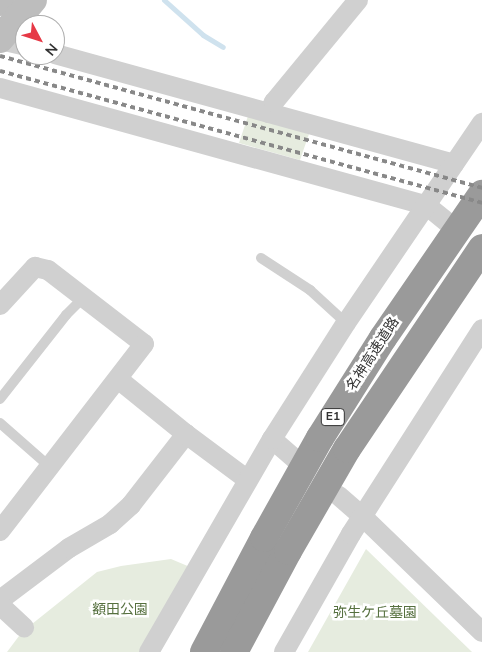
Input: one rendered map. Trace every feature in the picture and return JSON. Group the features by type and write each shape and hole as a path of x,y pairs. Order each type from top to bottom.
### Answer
{"highway":[{"name":"名神高速道路","path":"204,652 264,538 320,438 383,338 482,194"},
{"name":"E1","path":"234,652 288,550 347,448 482,248"}],"main road":[{"path":"0,40 33,0"}],"street":[{"path":"269,113 274,102 358,0"},
{"path":"0,40 15,44"},
{"path":"65,57 454,164"},
{"path":"0,88 426,205 448,223"},
{"path":"149,652 272,439 346,323 482,123"},
{"path":"0,304 35,267 48,270 144,344 0,531"},
{"path":"284,652 362,516 482,329"},
{"path":"118,379 186,434 248,480"},
{"path":"0,600 69,548 117,518 131,505 186,434"},
{"path":"272,439 296,460"},
{"path":"339,496 479,624"},
{"path":"0,604 24,627"}],"lane":[{"path":"261,258 310,290 346,323"},
{"path":"0,400 66,315 83,298"},
{"path":"0,423 50,467"}],"green space":[{"path":"248,116 309,134 300,160 239,143"},
{"name":"弥生ケ丘墓園","path":"366,549 472,652 308,652"},
{"name":"額田公園","path":"171,559 190,567 145,652 7,652 22,632 97,572 121,566"}],"waterway":[{"path":"164,0 203,35 223,47"}],"railway":[{"path":"0,56 482,188"},
{"path":"0,71 482,203"}]}
